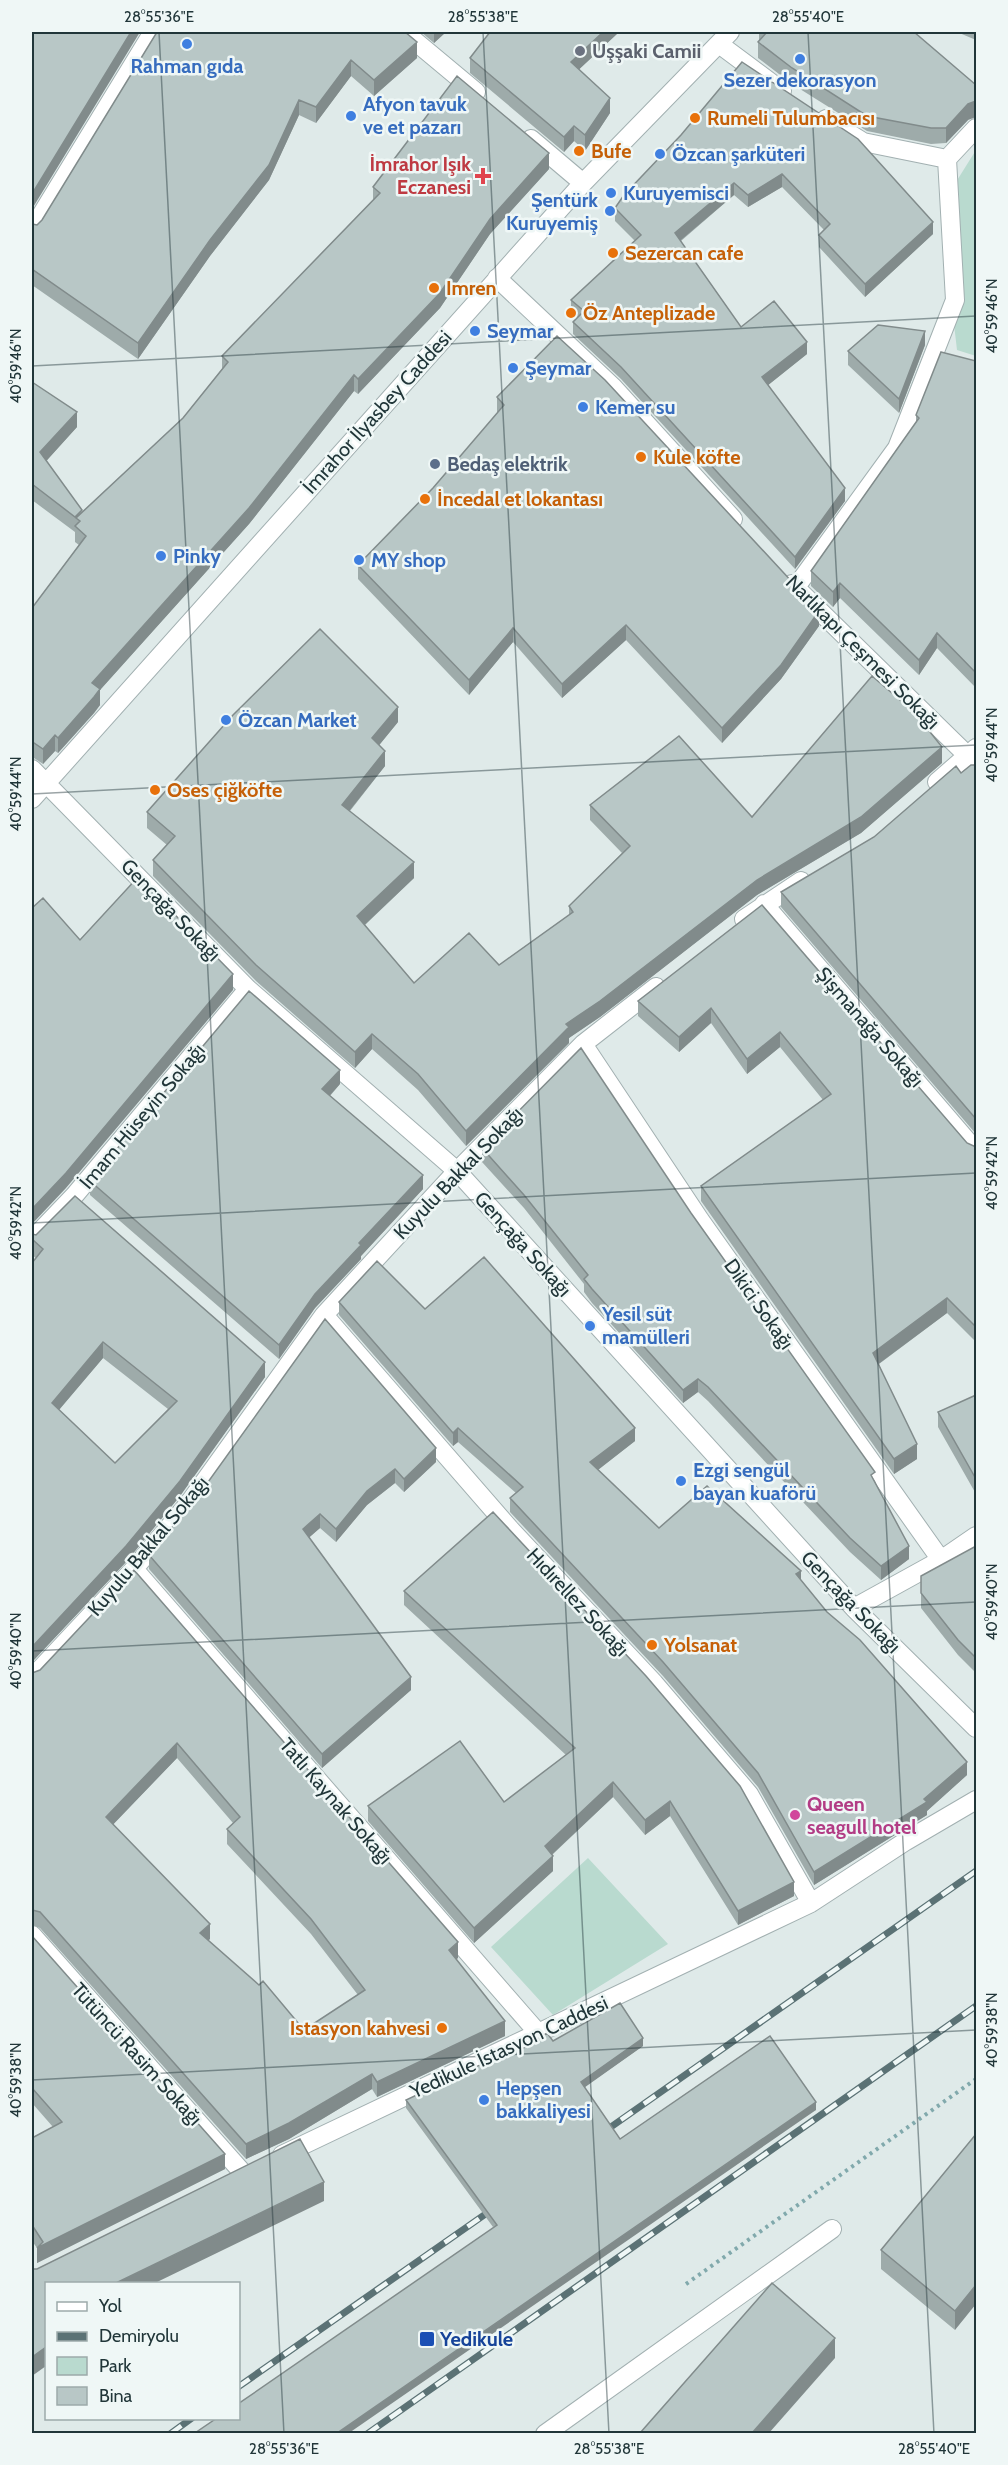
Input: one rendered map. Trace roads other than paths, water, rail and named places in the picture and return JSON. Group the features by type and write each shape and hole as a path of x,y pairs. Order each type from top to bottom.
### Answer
{"street":[{"path":"32,230 153,32"},
{"path":"404,32 493,107"},
{"path":"725,38 796,99"},
{"name":"İmrahor İlyasbey Caddesi","path":"32,799 583,183 725,38"},
{"path":"815,112 863,142 947,159"},
{"path":"796,587 897,448 955,300 947,159 976,128"},
{"path":"520,130 583,183"},
{"path":"497,278 613,387 748,535"},
{"name":"Narlıkapı Çeşmesi Sokağı","path":"780,570 974,758"},
{"path":"926,791 974,758"},
{"name":"Gençağa Sokağı","path":"32,769 248,989 457,1171 854,1608 976,1728"},
{"path":"728,932 764,903 821,870"},
{"name":"Şişmanağa Sokağı","path":"764,903 976,1151"},
{"name":"Kuyulu Bakkal Sokağı","path":"32,1678 134,1569 189,1503 276,1371 324,1315 457,1171 583,1044 673,974"},
{"name":"İmam Hüseyin Sokağı","path":"32,1240 79,1200 248,989"},
{"name":"Dikici Sokağı","path":"583,1044 700,1220 941,1560"},
{"name":"Hıdırellez Sokağı","path":"324,1315 510,1529 654,1683 749,1794 811,1903"},
{"path":"854,1608 941,1560 976,1536"},
{"name":"Tatlı Kaynak Sokağı","path":"134,1569 539,2034"},
{"name":"Yedikule İstasyon Caddesi","path":"222,2183 811,1903 906,1841 976,1800"},
{"name":"Tütüncü Rasim Sokağı","path":"32,1935 254,2168"},
{"path":"545,2433 832,2229"}],"railway":[{"path":"598,2136 976,1871"},
{"path":"367,2434 976,2006"},
{"path":"240,2386 497,2206"},
{"path":"170,2434 189,2420"}],"place":[{"name":"Rahman gıda","path":"187,44"},
{"name":"Uşşaki Camii","path":"580,51"},
{"name":"Sezer dekorasyon","path":"800,59"},
{"name":"Afyon tavuk ve et pazarı","path":"351,116"},
{"name":"Rumeli Tulumbacısı","path":"695,118"},
{"name":"Bufe","path":"579,151"},
{"name":"Özcan şarküteri","path":"660,154"},
{"name":"İmrahor Işık Eczanesi","path":"483,176"},
{"name":"Kuruyemisci","path":"611,193"},
{"name":"Şentürk Kuruyemiş","path":"610,211"},
{"name":"Sezercan cafe","path":"613,253"},
{"name":"Imren","path":"434,288"},
{"name":"Öz Anteplizade","path":"571,313"},
{"name":"Seymar","path":"475,331"},
{"name":"Şeymar","path":"513,368"},
{"name":"Kemer su","path":"583,407"},
{"name":"Kule köfte","path":"641,457"},
{"name":"Bedaş elektrik","path":"435,464"},
{"name":"İncedal et lokantası","path":"425,499"},
{"name":"Pinky","path":"161,556"},
{"name":"MY shop","path":"359,560"},
{"name":"Özcan Market","path":"226,720"},
{"name":"Oses çiğköfte","path":"155,790"},
{"name":"Yesil süt mamülleri","path":"590,1326"},
{"name":"Ezgi sengül bayan kuaförü","path":"681,1481"},
{"name":"Yolsanat","path":"652,1645"},
{"name":"Queen seagull hotel","path":"795,1815"},
{"name":"Istasyon kahvesi","path":"442,2028"},
{"name":"Hepşen bakkaliyesi","path":"484,2100"},
{"name":"Yedikule","path":"427,2339"}]}
